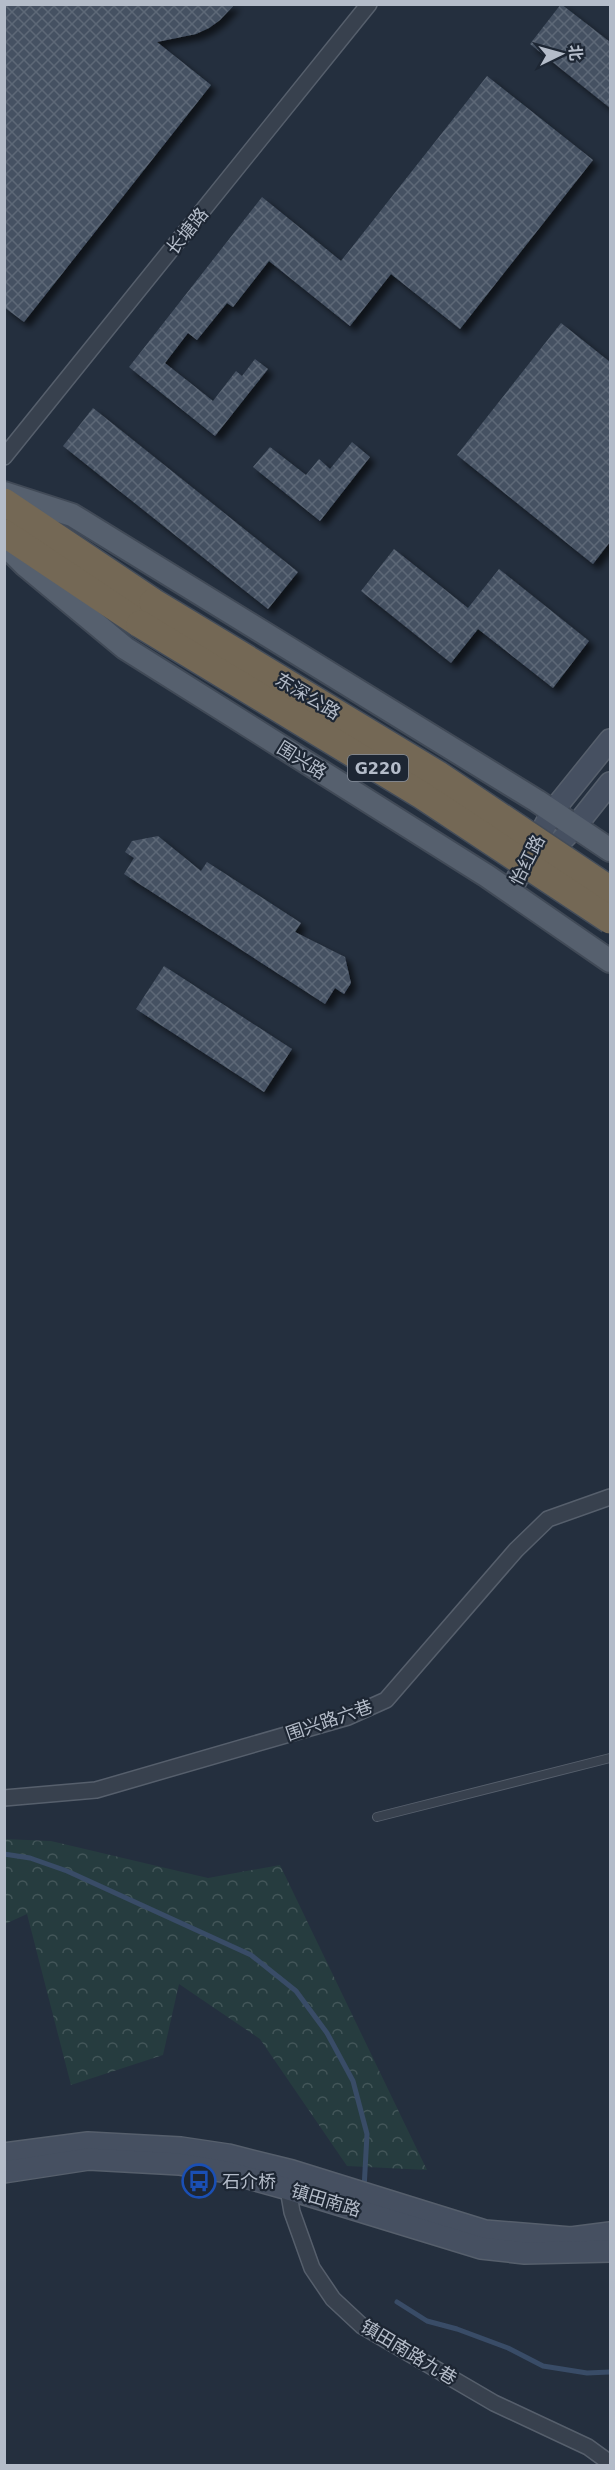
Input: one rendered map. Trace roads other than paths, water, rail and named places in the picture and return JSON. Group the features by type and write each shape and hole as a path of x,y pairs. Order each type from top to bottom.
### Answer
{"highway":[{"name":"东深公路","path":"4,502 146,613 610,920"},
{"name":"东深公路","path":"4,533 437,774 610,890"}],"main road":[{"path":"4,493 72,515 610,850"},
{"name":"围兴路","path":"4,544 25,566 125,648 510,892 610,961"},
{"name":"怡红路","path":"510,892 552,812 610,740"},
{"name":"怡红路","path":"510,892 575,827 610,783"},
{"name":"镇田南路","path":"4,2154 88,2143 135,2144 228,2155 290,2180 481,2248 525,2253 610,2251"},
{"name":"镇田南路","path":"4,2172 89,2159 179,2164 290,2180 330,2182 485,2231 572,2238 610,2233"}],"street":[{"name":"长塘路","path":"4,458 369,4"},
{"name":"围兴路六巷","path":"4,1798 96,1790 348,1717 386,1700 516,1550 548,1519 610,1497"},
{"name":"镇田南路九巷","path":"290,2180 292,2212 312,2268 333,2299 362,2326 494,2403 588,2447 610,2463"}],"lane":[{"path":"377,1817 610,1758"}],"waterway":[{"path":"4,1854 30,1858 67,1871 251,1955 296,1991 327,2033 353,2081 367,2134 364,2189"},
{"path":"397,2302 427,2321 457,2329 508,2348 543,2366 587,2373 610,2372"}],"place":[{"name":"石介桥","path":"199,2181"}]}
